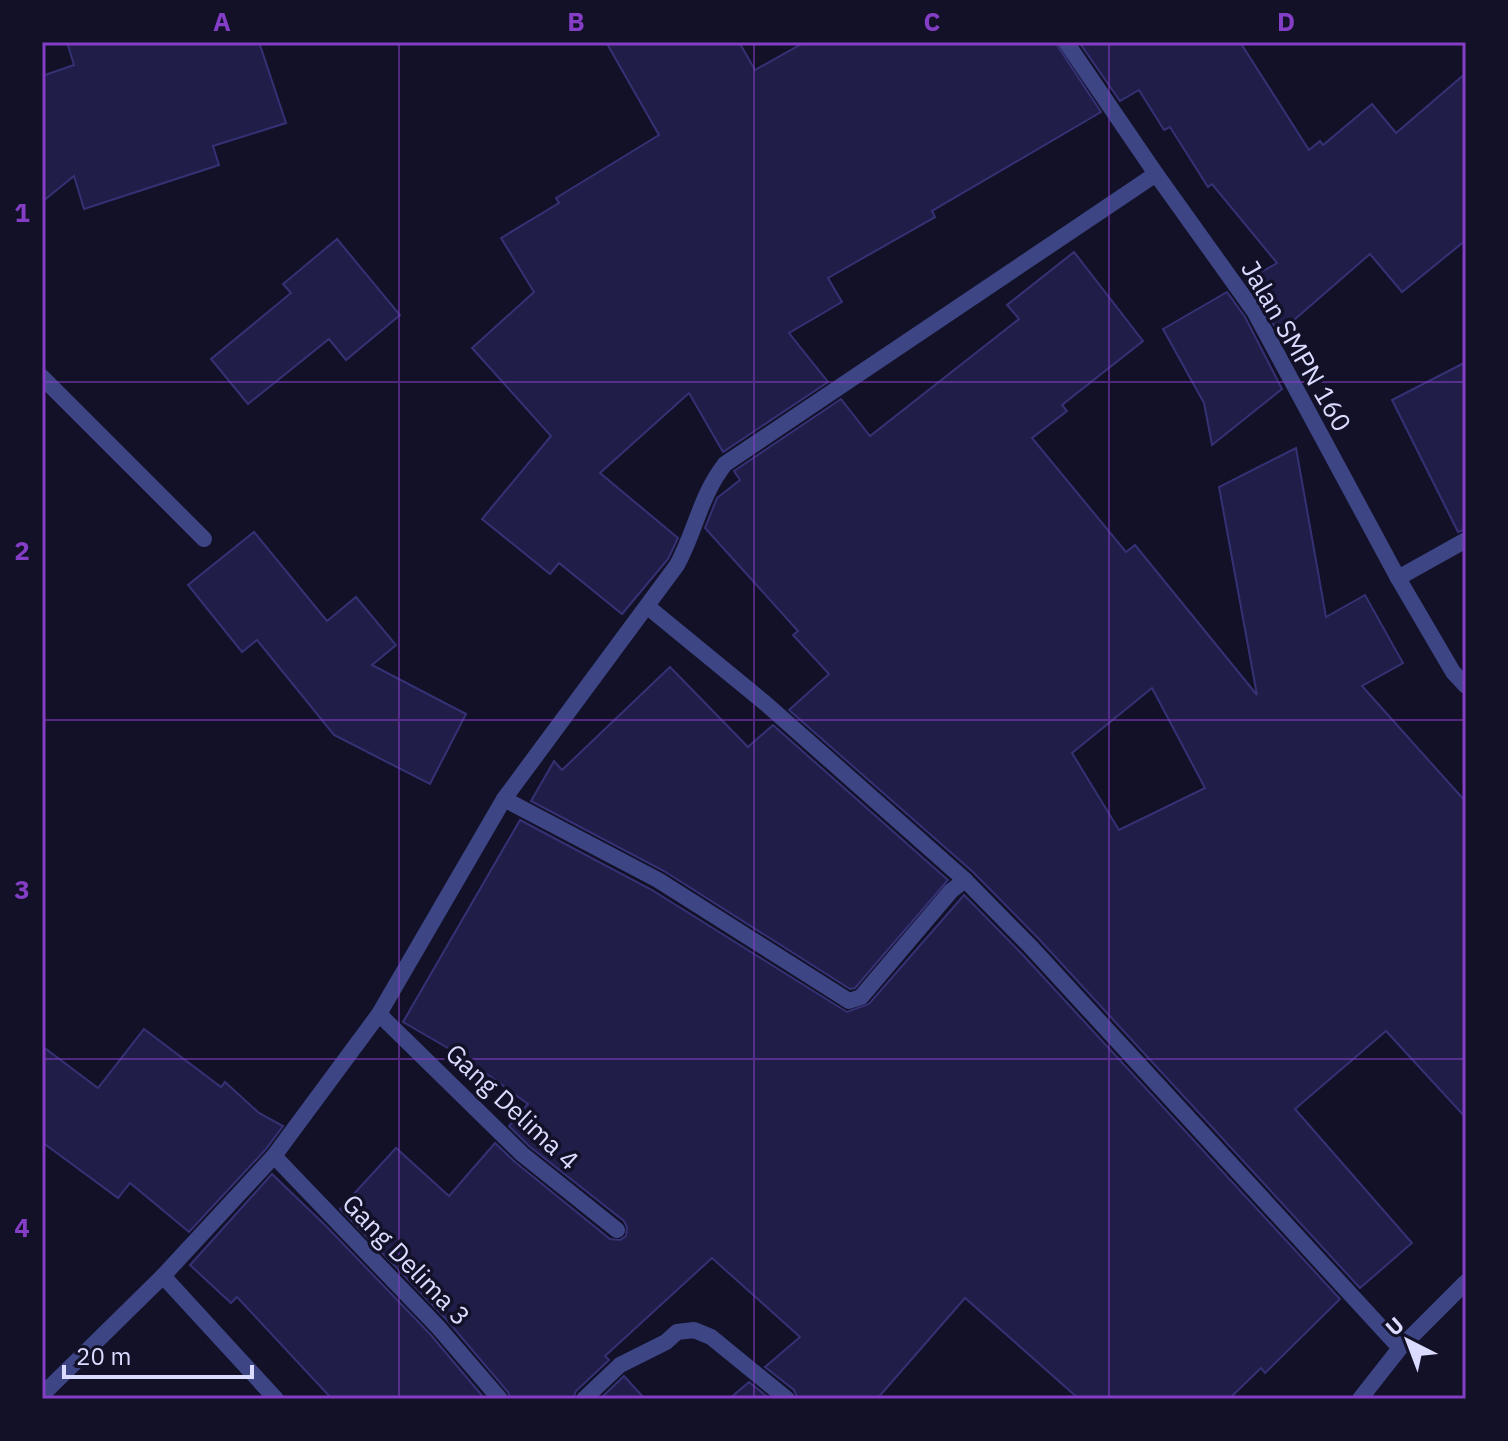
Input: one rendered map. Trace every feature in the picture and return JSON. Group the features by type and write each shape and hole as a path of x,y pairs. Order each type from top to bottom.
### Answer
{"street":[{"name":"Jalan SMPN 160","path":"1066,42 1254,311 1398,578 1453,672 1466,686"},
{"path":"42,1395 163,1276 274,1156 379,1014 504,799 677,565 692,538 700,504 710,483 725,464 1156,174"},
{"path":"42,377 204,539"},
{"path":"1398,578 1466,540"},
{"path":"648,607 765,703 965,880 1030,946 1400,1348"},
{"path":"504,799 658,880 849,1001 861,997 951,891 965,880"},
{"name":"Gang Delima 4","path":"379,1014 522,1154 617,1230"},
{"name":"Gang Delima 3","path":"274,1156 438,1327 500,1399"},
{"path":"163,1276 276,1399"},
{"path":"1360,1399 1400,1348 1466,1282"},
{"path":"584,1399 620,1365 666,1342 677,1332 694,1330 711,1337 787,1399"}],"building":[{"path":"67,42 259,42 286,123 213,146 219,165 84,209 74,176 42,202 42,76 74,65"},
{"path":"606,42 739,42 755,70 805,42 1055,42 1101,112 932,211 935,217 828,278 842,302 789,333 828,382 723,452 689,393 600,473 678,538 668,559 622,614 559,563 550,574 482,519 551,436 472,348 534,292 501,238 559,203 556,198 659,135"},
{"path":"1079,42 1240,42 1309,150 1320,141 1323,145 1372,104 1396,133 1466,73 1466,240 1402,292 1370,254 1279,333 1246,281 1277,263 1212,184 1208,187 1170,127 1164,130 1139,90 1120,101"},
{"path":"337,239 400,315 346,360 329,339 248,404 211,359 291,293 283,284"},
{"path":"1074,252 1143,341 1062,405 1067,411 1032,438 1126,552 1135,545 1257,695 1219,487 1296,448 1326,617 1365,595 1403,663 1362,686 1466,802 1466,1118 1386,1031 1295,1109 1412,1243 1360,1288 1038,938 973,872 789,710 829,674 793,635 798,631 705,528 717,498 740,480 734,471 841,399 870,436 1019,319 1007,305","holes":["1152,688 1205,788 1119,830 1072,753"]},
{"path":"1227,292 1245,317 1282,389 1212,445 1204,403 1163,329"},
{"path":"1466,362 1466,529 1458,532 1392,400"},
{"path":"254,532 327,621 356,597 396,645 372,665 466,714 430,784 334,735 257,640 242,652 188,585"},
{"path":"670,667 748,747 773,725 948,880 855,988 850,989 664,871 531,801 554,761 562,770"},
{"path":"520,820 652,890 847,1012 869,1004 964,895 1340,1299 1265,1373 1261,1368 1229,1399 1079,1399 965,1298 877,1399 798,1399 794,1390 765,1367 800,1337 712,1258 605,1356 609,1360 576,1391 573,1399 511,1399 446,1319 340,1209 396,1148 449,1196 495,1143 610,1239 620,1240 626,1236 624,1221 529,1146 509,1126 528,1104 465,1058 403,1022"},
{"path":"144,1029 221,1087 225,1082 259,1113 283,1126 266,1149 189,1232 130,1183 118,1198 42,1142 42,1046 98,1088"},
{"path":"272,1174 430,1334 485,1399 332,1399 237,1297 231,1303 190,1265"},
{"path":"624,1376 645,1399 600,1399"},
{"path":"749,1382 770,1399 729,1399"}]}
